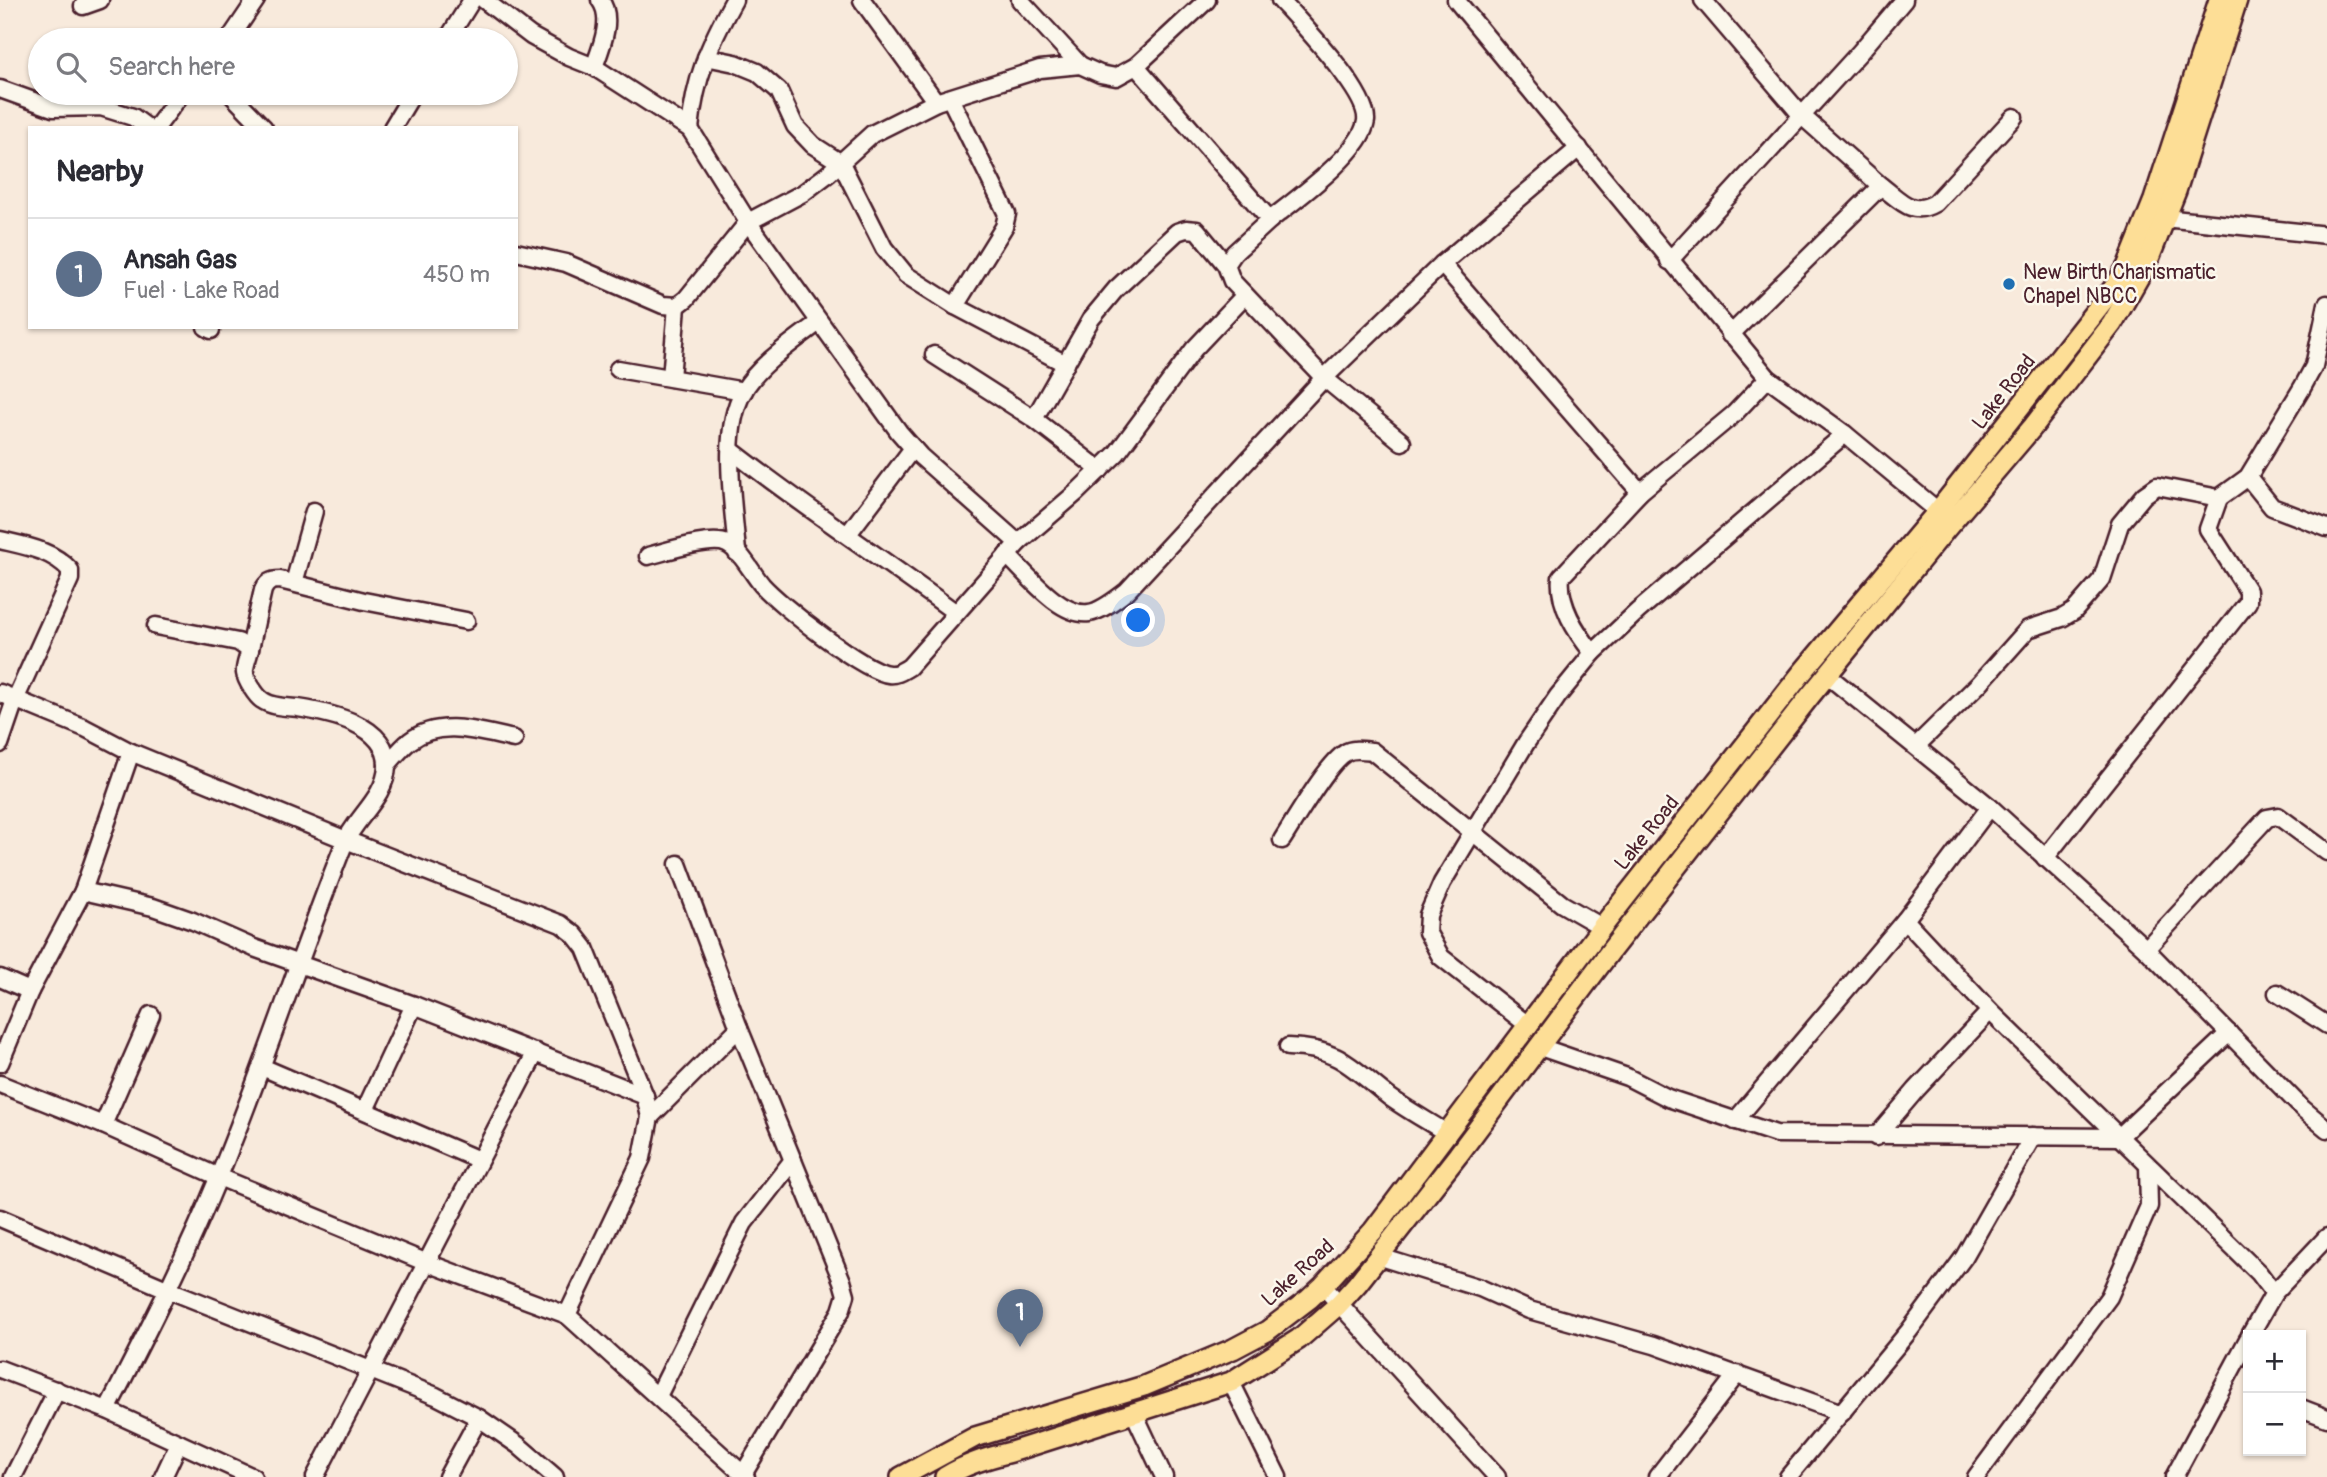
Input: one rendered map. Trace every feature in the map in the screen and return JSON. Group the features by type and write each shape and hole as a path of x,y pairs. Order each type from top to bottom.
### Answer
{"main road":[{"name":"Lake Road","path":"945,1477 982,1459 1231,1382 1299,1339 1338,1305 1380,1257 1648,901 1946,529 2032,428 2112,324 2148,261 2171,152 2219,0"},
{"name":"Lake Road","path":"901,1477 975,1437 1144,1386 1233,1349 1266,1331 1309,1299 1360,1247 1602,927 1801,674 1938,511 2115,286 2183,169 2237,0"}],"street":[{"path":"83,6 100,0"},
{"path":"237,28 256,0"},
{"path":"454,28 472,0"},
{"path":"484,0 531,36 594,67 690,129 748,222 818,322 913,448 1013,549 1054,600 1071,612 1091,613 1127,591 1324,378 1442,264 1579,148"},
{"path":"594,67 604,38 606,7 600,0"},
{"path":"690,129 699,72 718,28 734,0"},
{"path":"862,0 943,100 1007,214 1004,227 955,306"},
{"path":"1020,0 1080,65 1100,74 1116,77 1136,66 1207,0"},
{"path":"1226,265 1234,253 1270,220 1328,173 1362,133 1366,119 1361,101 1331,57 1280,0"},
{"path":"1456,0 1768,378 1845,434 1938,511"},
{"path":"1703,0 1802,116 1881,186 1914,210 1924,209 1935,203 2014,117"},
{"path":"1669,261 1904,0"},
{"path":"706,57 735,63 757,72 779,91 795,126 813,145 841,163 884,248 906,275 955,306 1066,363"},
{"path":"671,378 677,306 748,222 803,193 872,134 943,100 1040,69 1080,65"},
{"path":"1136,66 1270,220"},
{"path":"0,89 28,99"},
{"path":"45,105 53,108 101,107 133,117 145,126"},
{"path":"157,126 173,105"},
{"path":"242,105 262,126"},
{"path":"393,126 406,105"},
{"path":"1730,335 1881,186"},
{"path":"2156,218 2327,235"},
{"path":"1034,419 1099,309 1150,255 1177,232 1186,229 1197,230 1226,265 1233,281 1245,295 1324,378 1402,442"},
{"path":"518,252 565,262 663,305 677,306"},
{"path":"1442,264 1640,492"},
{"path":"648,556 711,541 725,543 737,553 764,586 810,627 847,654 887,675 897,674 909,667 1013,549 1100,470 1138,427 1194,349 1245,295"},
{"path":"1916,746 1979,684 2028,629 2062,618 2074,611 2102,579 2120,524 2144,495 2157,486 2219,498 2248,477 2314,366 2327,304"},
{"path":"737,553 731,450 735,412 744,391 782,350 818,322"},
{"path":"934,355 1034,419 1100,470"},
{"path":"618,369 744,391"},
{"path":"1593,653 1573,624 1564,603 1559,591 1561,577 1640,492 1734,414 1768,378"},
{"path":"1529,1026 1441,957 1427,932 1428,915 1437,894 1526,743 1558,696 1593,653 1638,611 1845,434"},
{"path":"848,534 913,448"},
{"path":"731,450 956,613"},
{"path":"2248,477 2272,507 2327,528"},
{"path":"2045,858 2248,602 2248,591 2208,529 2219,498"},
{"path":"295,583 314,511"},
{"path":"0,540 48,552 70,570 70,579 60,605 8,696 0,744"},
{"path":"387,765 384,749 373,736 353,722 261,700 245,673 266,584 272,580 295,583 364,601 466,621"},
{"path":"156,626 237,642 250,650"},
{"path":"1827,676 1990,807 2146,949 2303,1109 2327,1129"},
{"path":"8,696 85,728 131,752 346,841 561,924 574,934 585,947 645,1096 650,1117 642,1158 567,1315"},
{"path":"107,1410 169,1290 219,1177 346,841 378,793 387,765 409,742 421,734 436,730 457,728 513,739"},
{"path":"1282,840 1333,764 1346,751 1372,751 1562,904 1602,927"},
{"path":"0,1063 30,991 83,891 131,752"},
{"path":"1735,1121 1905,920 1990,807"},
{"path":"2146,949 2267,818 2278,816 2327,852"},
{"path":"0,1084 425,1262 567,1315 744,1476 841,1311 846,1295 739,1028 678,864"},
{"path":"83,891 153,907 193,921 254,948 414,1004 645,1096"},
{"path":"1905,920 1990,1011 2259,1273 2274,1293"},
{"path":"0,978 30,991"},
{"path":"2277,993 2327,1025"},
{"path":"365,1110 414,1004"},
{"path":"1876,1137 1990,1011"},
{"path":"103,1125 151,1015"},
{"path":"650,1117 739,1028"},
{"path":"1539,1047 1627,1077 1668,1098 1776,1134 2119,1138 2229,1033"},
{"path":"1288,1046 1313,1047 1349,1063 1389,1097 1448,1134"},
{"path":"315,1477 536,1052"},
{"path":"262,1067 479,1160"},
{"path":"1788,1477 1909,1331 1964,1257 2034,1136"},
{"path":"658,1396 744,1223 793,1160"},
{"path":"1976,1477 2109,1297 2148,1206 2148,1166"},
{"path":"0,1218 169,1290 436,1396 479,1418 518,1445 555,1477"},
{"path":"2253,1330 2274,1293 2325,1246"},
{"path":"1380,1257 1480,1288 1529,1310 1654,1345 1842,1413"},
{"path":"1322,1286 1497,1477"},
{"path":"2174,1477 2243,1348"},
{"path":"2236,1361 2243,1369"},
{"path":"0,1369 107,1410 253,1477"},
{"path":"1657,1477 1737,1374"},
{"path":"1231,1382 1278,1477"},
{"path":"13,1477 57,1390"},
{"path":"2306,1410 2327,1418"},
{"path":"1134,1413 1164,1477"},
{"path":"447,1477 479,1418"},
{"path":"163,1477 179,1443"}],"place":[{"name":"New Birth Charismatic Chapel NBCC","path":"2009,284"},
{"name":"Ansah Gas","path":"1020,1347"}]}
